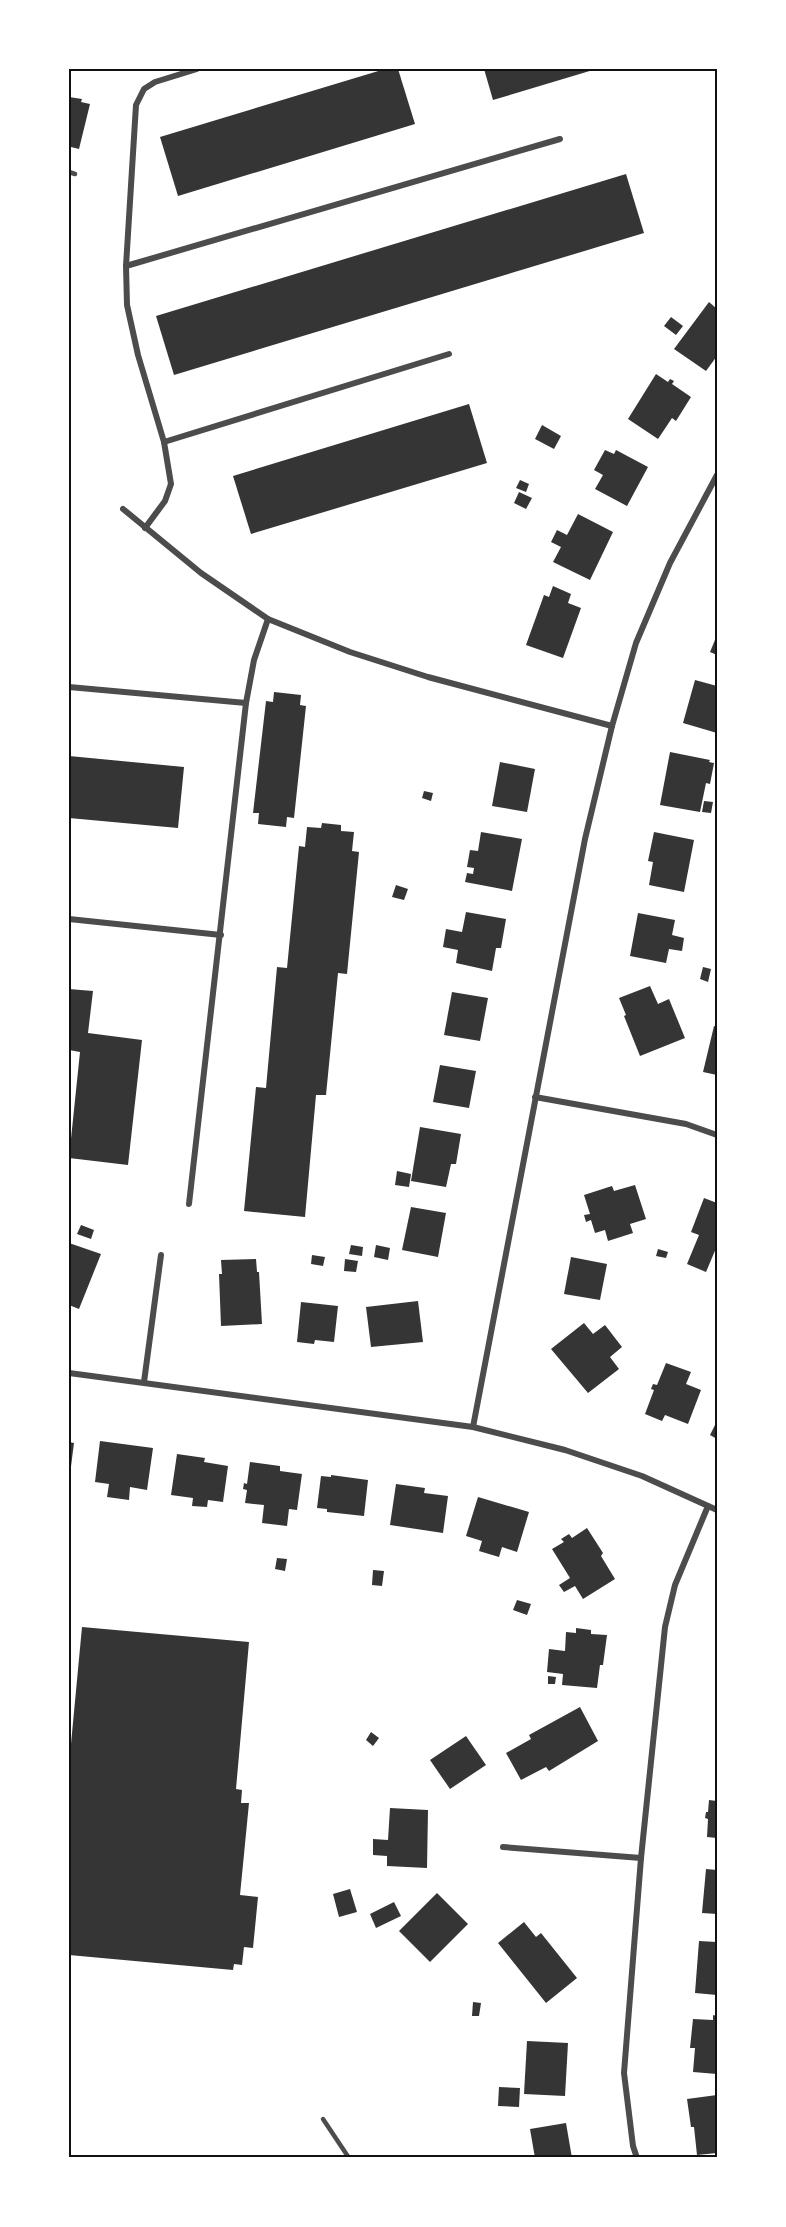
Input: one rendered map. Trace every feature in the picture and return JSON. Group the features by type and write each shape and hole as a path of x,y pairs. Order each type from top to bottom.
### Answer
{"street":[{"path":"145,528 165,501 171,484 164,442 138,356 129,315 126,266 136,105 144,89 155,82 197,69"},
{"path":"126,266 560,139"},
{"path":"164,442 449,354"},
{"path":"473,1427 585,839 612,726 636,642 670,563 717,475"},
{"path":"123,509 201,573 268,619 351,652 428,677 612,726"},
{"path":"189,1204 246,704 254,660 268,619"},
{"path":"69,687 246,704"},
{"path":"69,919 221,934"},
{"path":"535,1097 686,1124 717,1135"},
{"path":"144,1382 161,1255"},
{"path":"69,1373 473,1427 565,1450 642,1476 717,1510"},
{"path":"637,2158 633,2145 624,2073 641,1858 665,1627 675,1585 708,1506"},
{"path":"503,1847 641,1858"}],"lane":[{"path":"323,2119 349,2158"}],"building":[{"path":"385,69 398,69 415,124 178,196 160,137"},
{"path":"484,69 593,69 593,70 493,100"},
{"path":"69,97 82,99 81,102 90,104 79,149 71,147 69,152"},
{"path":"626,174 644,233 174,375 156,316"},
{"path":"709,302 717,309 717,356 706,371 674,349"},
{"path":"671,317 683,326 676,335 664,326"},
{"path":"656,374 668,382 670,379 674,381 672,384 691,397 676,421 672,418 658,439 628,419"},
{"path":"469,404 487,463 251,534 233,476"},
{"path":"542,425 561,436 554,449 535,439"},
{"path":"605,450 614,454 616,450 648,467 627,506 595,489 603,475 594,470"},
{"path":"520,480 529,484 526,492 516,488"},
{"path":"519,492 532,498 526,509 514,503"},
{"path":"578,514 613,532 590,580 553,562 561,547 551,542 557,530 567,535"},
{"path":"553,586 571,594 568,603 581,608 563,658 526,645 544,595 549,597"},
{"path":"717,635 717,655 710,652"},
{"path":"695,680 717,686 717,733 683,723"},
{"path":"274,692 301,695 300,705 306,706 294,818 287,817 286,827 258,824 259,813 253,813 266,701 273,702"},
{"path":"670,752 710,760 709,762 714,763 710,784 706,783 700,812 660,805"},
{"path":"69,756 184,767 178,828 69,818"},
{"path":"500,762 535,769 527,812 492,806"},
{"path":"424,791 433,793 431,801 422,798"},
{"path":"704,801 713,802 711,813 702,812"},
{"path":"322,823 341,825 341,831 354,832 352,851 359,852 347,974 338,973 326,1095 316,1095 305,1217 244,1211 256,1087 266,1088 277,967 287,968 299,846 305,847 307,827 321,828"},
{"path":"481,832 522,839 512,891 465,882 467,873 473,874 474,868 467,867 470,850 478,851"},
{"path":"654,832 694,840 684,892 649,885 653,862 648,861"},
{"path":"396,885 408,889 404,900 392,897"},
{"path":"466,912 506,919 501,948 496,948 492,971 456,963 458,950 443,947 446,929 462,932"},
{"path":"638,913 675,920 672,935 684,938 682,951 669,949 666,963 630,956"},
{"path":"703,967 711,969 708,982 700,979"},
{"path":"650,986 658,1004 669,999 685,1038 640,1056 619,998"},
{"path":"69,989 93,991 88,1033 142,1040 128,1165 69,1158 80,1052 69,1050"},
{"path":"452,992 488,998 480,1041 444,1035"},
{"path":"714,1026 717,1027 717,1075 703,1072"},
{"path":"440,1065 476,1071 469,1108 433,1102"},
{"path":"420,1127 461,1134 456,1164 451,1164 446,1187 411,1181"},
{"path":"397,1171 411,1174 409,1187 395,1185"},
{"path":"635,1185 646,1219 630,1224 633,1233 608,1241 605,1230 595,1233 591,1220 586,1222 584,1215 590,1214 584,1195 612,1186 614,1191"},
{"path":"704,1198 717,1203 717,1246 706,1272 687,1264 699,1235 691,1232"},
{"path":"411,1207 446,1213 438,1257 402,1250"},
{"path":"81,1225 94,1230 91,1239 77,1234"},
{"path":"69,1243 101,1254 79,1309 69,1305"},
{"path":"351,1245 363,1247 362,1256 349,1254"},
{"path":"376,1245 390,1248 388,1260 374,1257"},
{"path":"658,1249 668,1252 666,1258 656,1256"},
{"path":"312,1255 325,1257 323,1266 311,1264"},
{"path":"571,1257 607,1264 600,1300 564,1294"},
{"path":"256,1259 262,1324 221,1326 219,1274 222,1274 221,1260"},
{"path":"345,1259 358,1261 356,1272 344,1271"},
{"path":"418,1301 423,1342 371,1347 366,1307"},
{"path":"301,1302 338,1306 334,1342 315,1340 314,1344 297,1342"},
{"path":"584,1323 593,1334 605,1325 622,1347 610,1357 619,1369 588,1393 551,1349"},
{"path":"666,1363 691,1372 686,1384 701,1390 688,1424 665,1415 662,1421 645,1414 654,1390 651,1389 653,1384 657,1385"},
{"path":"717,1421 717,1439 710,1435"},
{"path":"100,1441 153,1448 147,1490 130,1487 129,1500 107,1497 109,1484 95,1482"},
{"path":"69,1442 74,1443 70,1474 69,1474"},
{"path":"177,1454 205,1458 204,1462 228,1466 223,1502 208,1500 207,1507 192,1506 193,1498 171,1495"},
{"path":"250,1462 280,1466 280,1471 302,1474 297,1510 289,1509 287,1526 262,1523 264,1505 245,1503 247,1490 243,1489 244,1483 247,1484"},
{"path":"331,1475 368,1480 364,1516 327,1512 327,1509 317,1508 321,1476 331,1477"},
{"path":"396,1484 425,1488 424,1493 448,1496 443,1533 390,1525"},
{"path":"478,1497 529,1512 517,1552 502,1547 499,1557 479,1551 482,1541 466,1536"},
{"path":"587,1528 603,1553 601,1556 615,1579 583,1599 575,1586 564,1592 559,1585 570,1578 552,1549 564,1542 561,1539 569,1534 572,1538"},
{"path":"277,1558 287,1559 285,1571 275,1569"},
{"path":"373,1570 384,1571 382,1586 372,1585"},
{"path":"517,1600 531,1604 527,1615 513,1610"},
{"path":"82,1627 249,1642 236,1789 242,1790 241,1803 249,1803 240,1895 258,1897 253,1948 244,1947 242,1965 234,1964 233,1970 69,1955 69,1765"},
{"path":"576,1628 591,1630 591,1634 607,1635 597,1688 562,1685 563,1674 547,1672 549,1649 565,1651 566,1632 576,1633"},
{"path":"548,1676 556,1677 555,1684 548,1684"},
{"path":"580,1707 598,1741 549,1771 546,1767 521,1780 506,1753 531,1739 529,1735"},
{"path":"371,1732 379,1738 373,1746 366,1740"},
{"path":"466,1736 486,1765 450,1789 430,1760"},
{"path":"709,1800 717,1801 717,1838 707,1837 708,1819 705,1818"},
{"path":"390,1808 428,1810 427,1868 387,1866 387,1856 373,1855 373,1839 388,1840"},
{"path":"706,1869 717,1870 717,1914 702,1913"},
{"path":"350,1889 357,1912 339,1917 333,1894"},
{"path":"437,1893 468,1924 430,1962 399,1931"},
{"path":"394,1902 401,1916 376,1928 370,1914"},
{"path":"524,1922 536,1937 541,1933 577,1978 546,2003 498,1943"},
{"path":"699,1941 717,1942 717,1995 695,1993"},
{"path":"473,2002 481,2003 479,2016 472,2016"},
{"path":"713,2015 717,2016 717,2074 693,2072 695,2048 690,2048 693,2019 713,2020"},
{"path":"527,2041 568,2043 565,2096 524,2094"},
{"path":"499,2087 520,2088 519,2107 498,2106"},
{"path":"717,2095 717,2153 697,2155 694,2127 691,2127 687,2099"},
{"path":"566,2123 572,2158 535,2158 530,2129"}]}
